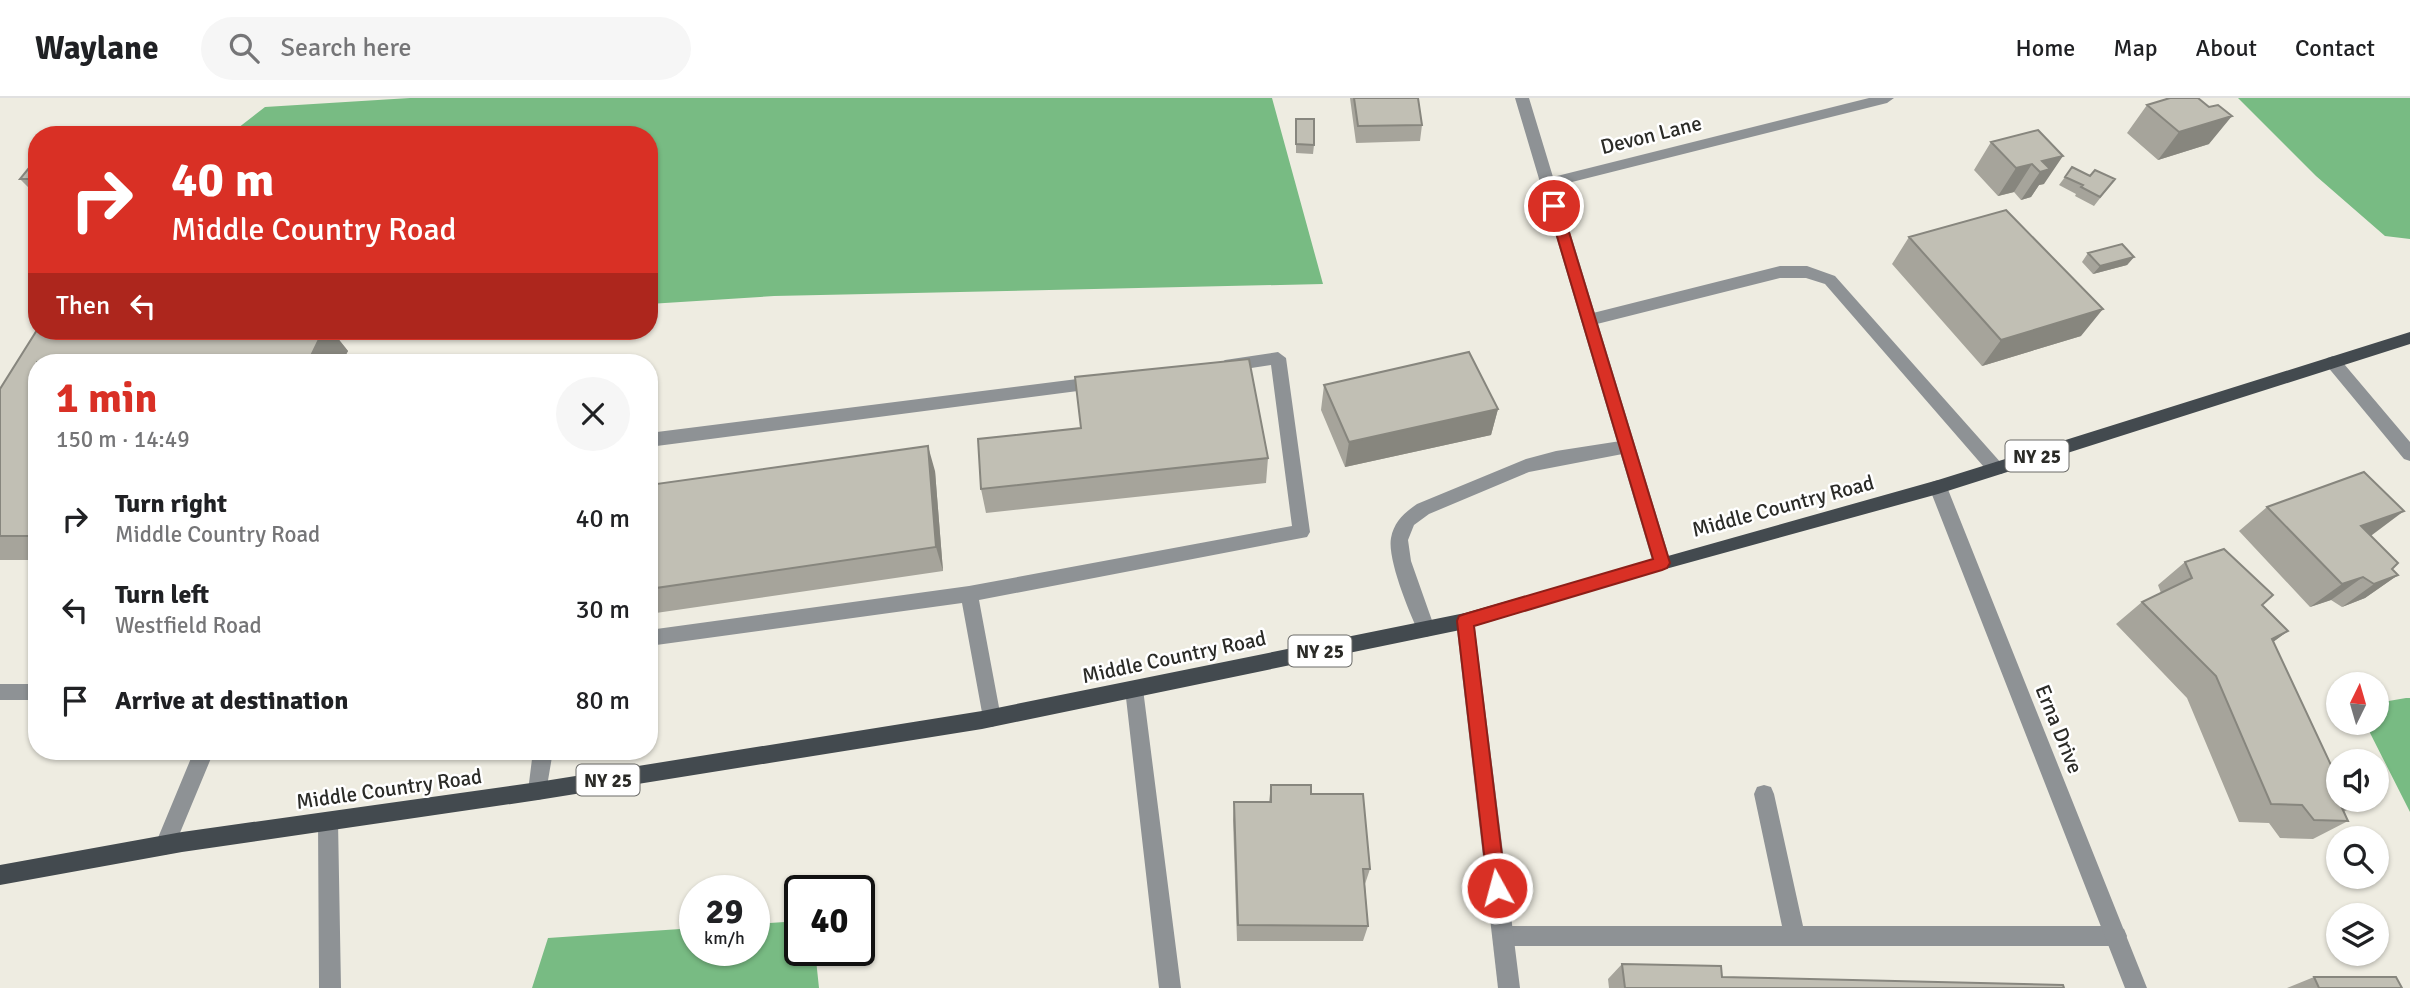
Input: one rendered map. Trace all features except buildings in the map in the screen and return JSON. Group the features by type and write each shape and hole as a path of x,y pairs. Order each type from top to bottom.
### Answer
{"main road":[{"name":"Middle Country Road","path":"0,875 165,845 538,791 992,718 1465,621 1662,563 1938,487 2410,338"}],"street":[{"path":"1522,98 1662,563"},
{"name":"Devon Lane","path":"1547,183 1887,98"},
{"path":"1589,320 1780,272 1807,272 1830,280 1996,469"},
{"path":"658,637 969,594 1301,532 1278,358 1211,368"},
{"path":"2333,362 2410,454"},
{"path":"658,439 1117,380"},
{"path":"1426,629 1402,561 1399,540 1408,520 1423,509 1526,466 1565,456 1627,447"},
{"name":"Erna Drive","path":"1938,487 2136,988"},
{"path":"969,594 992,718"},
{"path":"1465,621 1509,988"},
{"path":"1134,689 1170,988"},
{"path":"0,692 28,692"},
{"path":"165,845 200,760"},
{"path":"538,791 542,760"},
{"path":"1763,794 1794,936"},
{"path":"328,821 330,988"},
{"path":"1503,936 2117,936"}],"green space":[{"path":"410,98 1272,98 1323,284 774,296 658,303 658,126 241,126 265,107"},
{"path":"2238,98 2410,98 2410,239 2385,236 2316,176"},
{"path":"2410,698 2410,812 2389,770 2389,749 2378,749 2371,735 2389,735 2389,701"},
{"path":"784,922 784,966 817,966 819,988 532,988 548,938 679,929 679,966 770,966 770,923"}],"route":[{"path":"1497,888 1465,621 1662,563 1554,206"}]}
